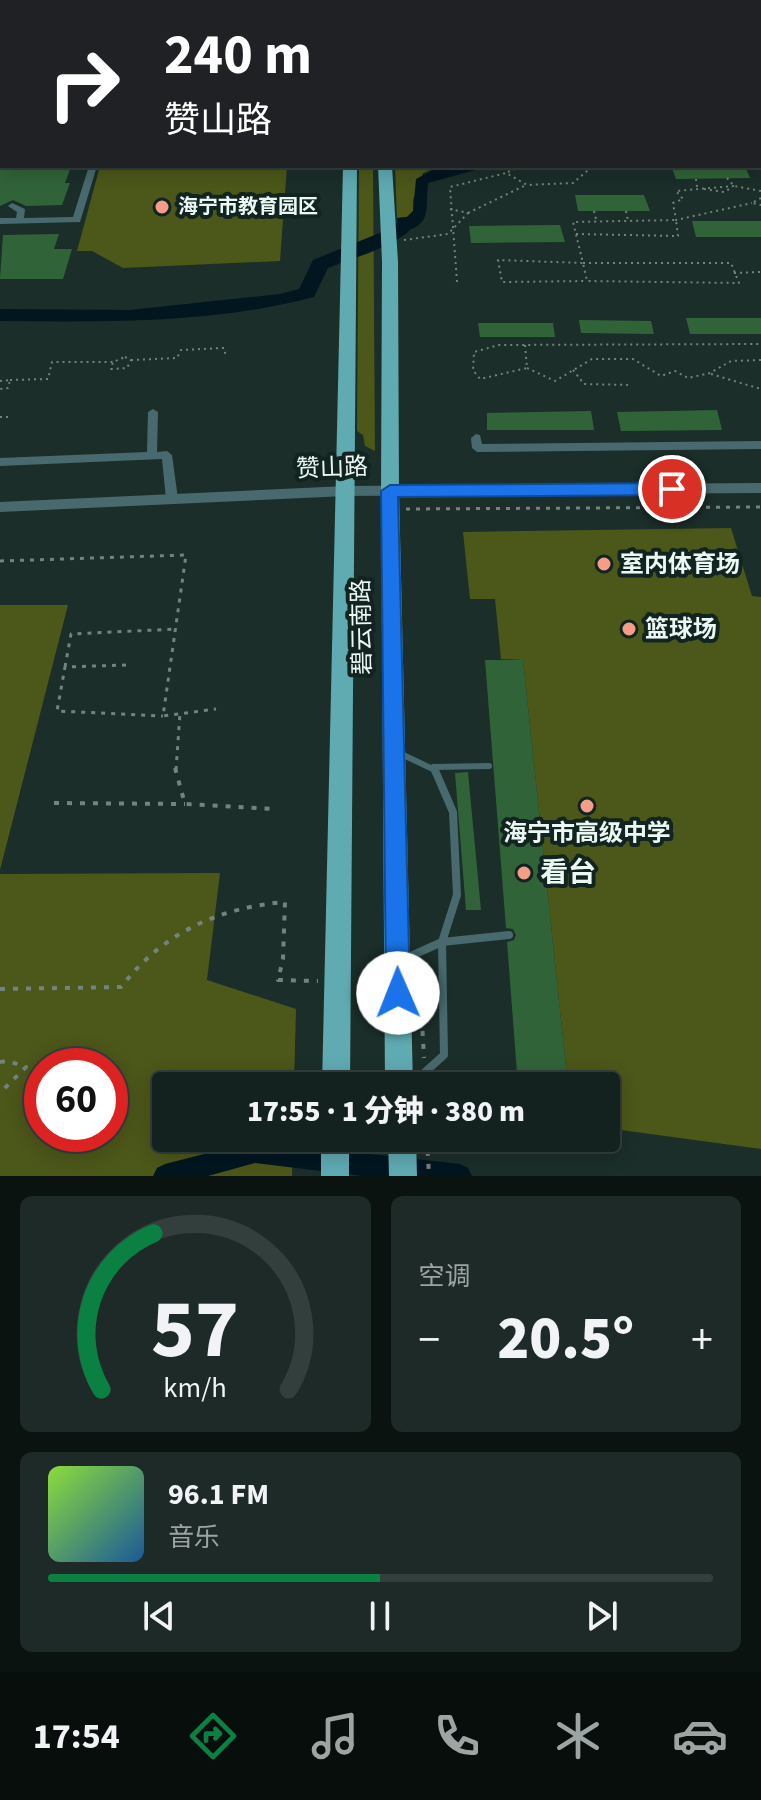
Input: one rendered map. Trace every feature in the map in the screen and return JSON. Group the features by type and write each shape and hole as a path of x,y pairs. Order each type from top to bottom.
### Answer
{"main road":[{"name":"碧云南路","path":"336,1072 350,168"},
{"name":"碧云南路","path":"385,168 390,262 395,749 408,957 402,1072"},
{"path":"335,1152 335,1176"},
{"path":"403,1176 408,1152"}],"street":[{"path":"0,221 77,220 92,168"},
{"path":"12,206 22,211 19,221"},
{"path":"152,456 153,412"},
{"path":"476,438 477,448 761,445"},
{"path":"0,462 167,455 172,499"},
{"name":"赞山路","path":"0,507 346,491 761,488"}],"lane":[{"path":"395,749 434,767 489,766"},
{"path":"425,1072 444,1055 442,942 457,895 453,812 434,767"},
{"path":"408,957 442,942 509,935"}],"path":[{"path":"457,282 450,187 517,168"},
{"path":"399,241 448,234 468,213 527,185 573,183 591,168"},
{"path":"506,173 527,185"},
{"path":"727,178 734,186 761,191"},
{"path":"696,179 697,188"},
{"path":"576,234 678,236 673,203 683,199 676,191 697,188 724,192 734,186"},
{"path":"587,281 573,222 676,220 752,203 761,198"},
{"path":"752,203 761,205"},
{"path":"450,209 468,213"},
{"path":"594,211 596,219"},
{"path":"626,211 628,221"},
{"path":"498,260 731,263 734,273 739,283 502,282 498,260"},
{"path":"734,273 761,272"},
{"path":"761,344 499,345 474,352 473,370 480,379 527,368 555,381 592,359 633,359 661,376 675,371 688,378 710,373 731,361 761,360"},
{"path":"525,345 527,368"},
{"path":"0,381 48,379 52,362 113,362 125,357 131,360 177,358 181,350 224,348 226,357"},
{"path":"113,362 111,369 127,368 131,360"},
{"path":"573,370 584,384 628,385"},
{"path":"710,373 733,383 761,389"},
{"path":"0,389 8,388 10,380"},
{"path":"0,417 12,417"},
{"path":"399,510 415,507 761,507"},
{"path":"0,561 186,555 163,716"},
{"path":"176,629 71,634 57,711 163,716 216,709"},
{"path":"65,667 126,665"},
{"path":"180,713 174,763 185,804"},
{"path":"54,803 185,804 273,809"},
{"path":"0,989 121,987 134,968 158,947 204,917 285,902 278,980 338,980"},
{"path":"408,957 424,1072"},
{"path":"0,1062 8,1061 26,1067 0,1092"},
{"path":"418,1152 429,1176"}],"green space":[{"path":"99,168 287,168 280,261 123,268 92,251 77,251"},
{"path":"359,168 373,168 375,451 365,446 363,435 357,431"},
{"path":"395,168 435,168 423,173 413,200 413,211 407,217 397,218"},
{"path":"731,528 752,596 761,597 761,1149 620,1130 620,1072 567,1072 523,660 501,659 495,599 470,599 463,532"},
{"path":"0,605 68,605 0,870"},
{"path":"220,873 207,980 296,1009 294,1072 152,1072 152,1152 293,1152 292,1176 0,1176 0,874"}],"water":[{"path":"436,168 483,168 428,183 425,216 417,226 399,232 397,218 407,217 413,211 416,179"}],"building":[{"path":"0,168 71,168 65,183 70,183 62,205 26,206 13,200 0,206"},
{"path":"672,168 746,168 750,178 676,179"},
{"path":"575,195 644,195 650,211 578,211"},
{"path":"692,221 761,221 761,237 696,237"},
{"path":"560,225 565,242 471,243 469,226"},
{"path":"59,234 54,249 72,249 63,279 0,279 3,235"},
{"path":"686,318 761,318 761,334 690,334"},
{"path":"579,320 651,321 654,334 581,333"},
{"path":"478,323 553,323 555,337 480,337"},
{"path":"717,410 722,430 621,431 617,412"},
{"path":"591,411 594,430 487,430 487,413"},
{"name":"看台","path":"485,660 523,660 567,1072 517,1072 507,942 514,940 516,935 513,929 506,928"},
{"name":"海宁市高级中学","path":"468,772 481,910 466,910 455,773"}],"waterway":[{"path":"0,315 130,316 280,300 307,293 320,264 389,236 409,222"},
{"path":"165,1176 255,1152 460,1176"}],"place":[{"name":"海宁市教育园区","path":"162,207"},
{"name":"室内体育场","path":"604,564"},
{"name":"篮球场","path":"629,629"},
{"name":"海宁市高级中学","path":"587,806"},
{"name":"看台","path":"524,873"}],"route":[{"path":"398,993 390,491 672,489"}]}
